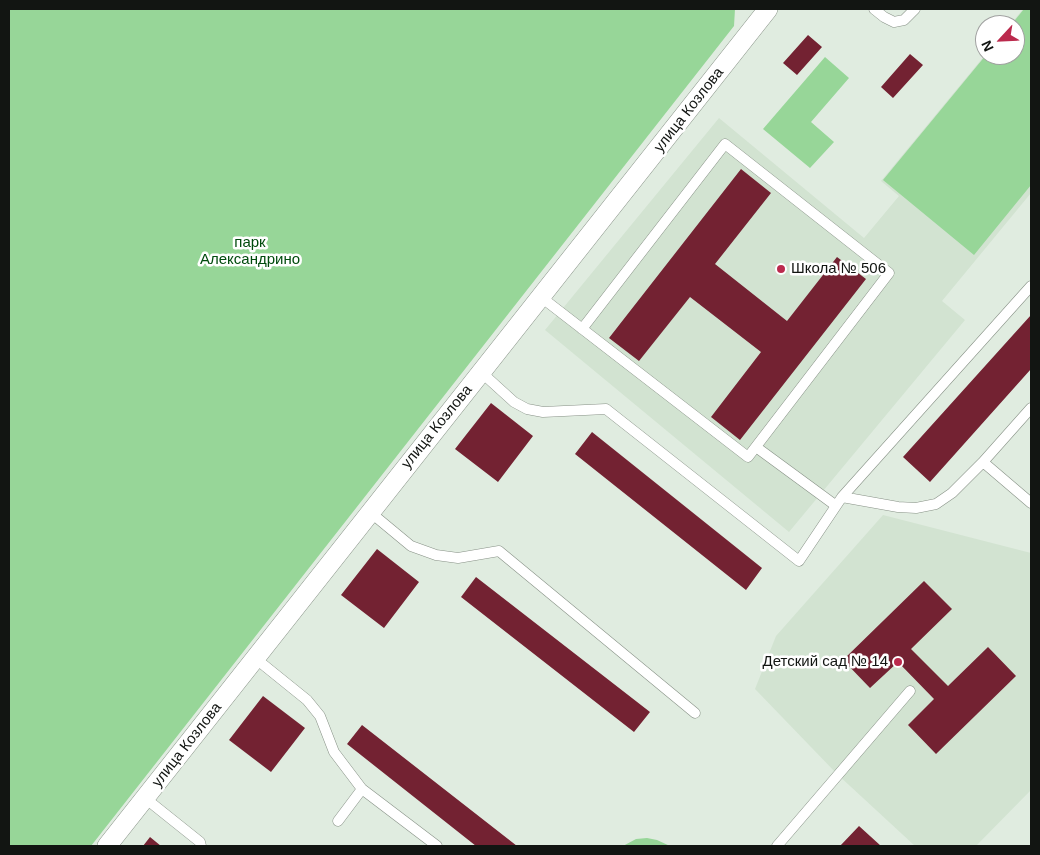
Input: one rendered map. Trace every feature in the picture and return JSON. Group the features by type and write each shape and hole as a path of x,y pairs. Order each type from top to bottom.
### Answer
{"street":[{"name":"улица Козлова","path":"107,846 768,9"}],"lane":[{"path":"874,9 894,22 904,20 915,9"},
{"path":"541,297 582,329 748,457 889,273 725,144 582,329"},
{"path":"481,372 514,402 527,409 543,412 606,409 799,561 838,501 1031,286"},
{"path":"756,447 838,501 916,508 936,504 952,494 1031,408"},
{"path":"983,462 1031,503"},
{"path":"370,512 411,546 436,555 458,558 499,551 695,713"},
{"path":"255,658 307,700 320,716 334,752 362,789 437,846"},
{"path":"777,846 910,691"},
{"path":"338,821 362,789"},
{"path":"145,798 200,842 201,846"}],"shaded area":[{"name":"Школа № 506","path":"1023,9 1031,9 1031,193 942,301 965,320 789,532 545,330 719,118 864,238 899,196 881,181 977,65 1025,65 1025,15 1018,15"},
{"name":"Детский сад № 14","path":"883,515 1031,553 1031,790 976,846 915,846 837,774 755,689 776,636"}],"green space":[{"name":"парк Александрино","path":"9,9 735,9 734,26 91,846 9,846"},
{"path":"1024,9 1031,9 1031,185 974,255 883,180 978,65 1025,65 1025,15 1019,15"},
{"path":"825,57 849,78 811,122 834,142 810,168 763,129"},
{"path":"647,838 670,846 623,846 636,839"}],"building":[{"path":"808,35 822,47 797,75 783,63"},
{"path":"910,54 923,65 893,98 881,87"},
{"path":"741,169 771,193 715,264 787,321 837,257 866,279 740,440 711,417 761,352 690,297 639,361 609,338"},
{"path":"1031,315 1031,369 930,482 903,457"},
{"path":"491,403 533,436 498,482 455,449"},
{"path":"592,432 762,568 746,590 575,454"},
{"path":"377,549 419,582 384,628 341,595"},
{"path":"476,577 650,712 634,732 461,597"},
{"path":"924,581 952,609 911,649 948,686 988,647 1016,676 936,754 908,725 934,699 898,662 870,688 843,660"},
{"path":"263,696 305,728 271,772 229,740"},
{"path":"362,725 517,846 476,846 347,744"},
{"path":"859,826 881,846 840,846"},
{"path":"150,837 161,846 143,846"}],"place":[{"name":"Школа № 506","path":"781,269"},
{"name":"Детский сад № 14","path":"898,662"}]}
